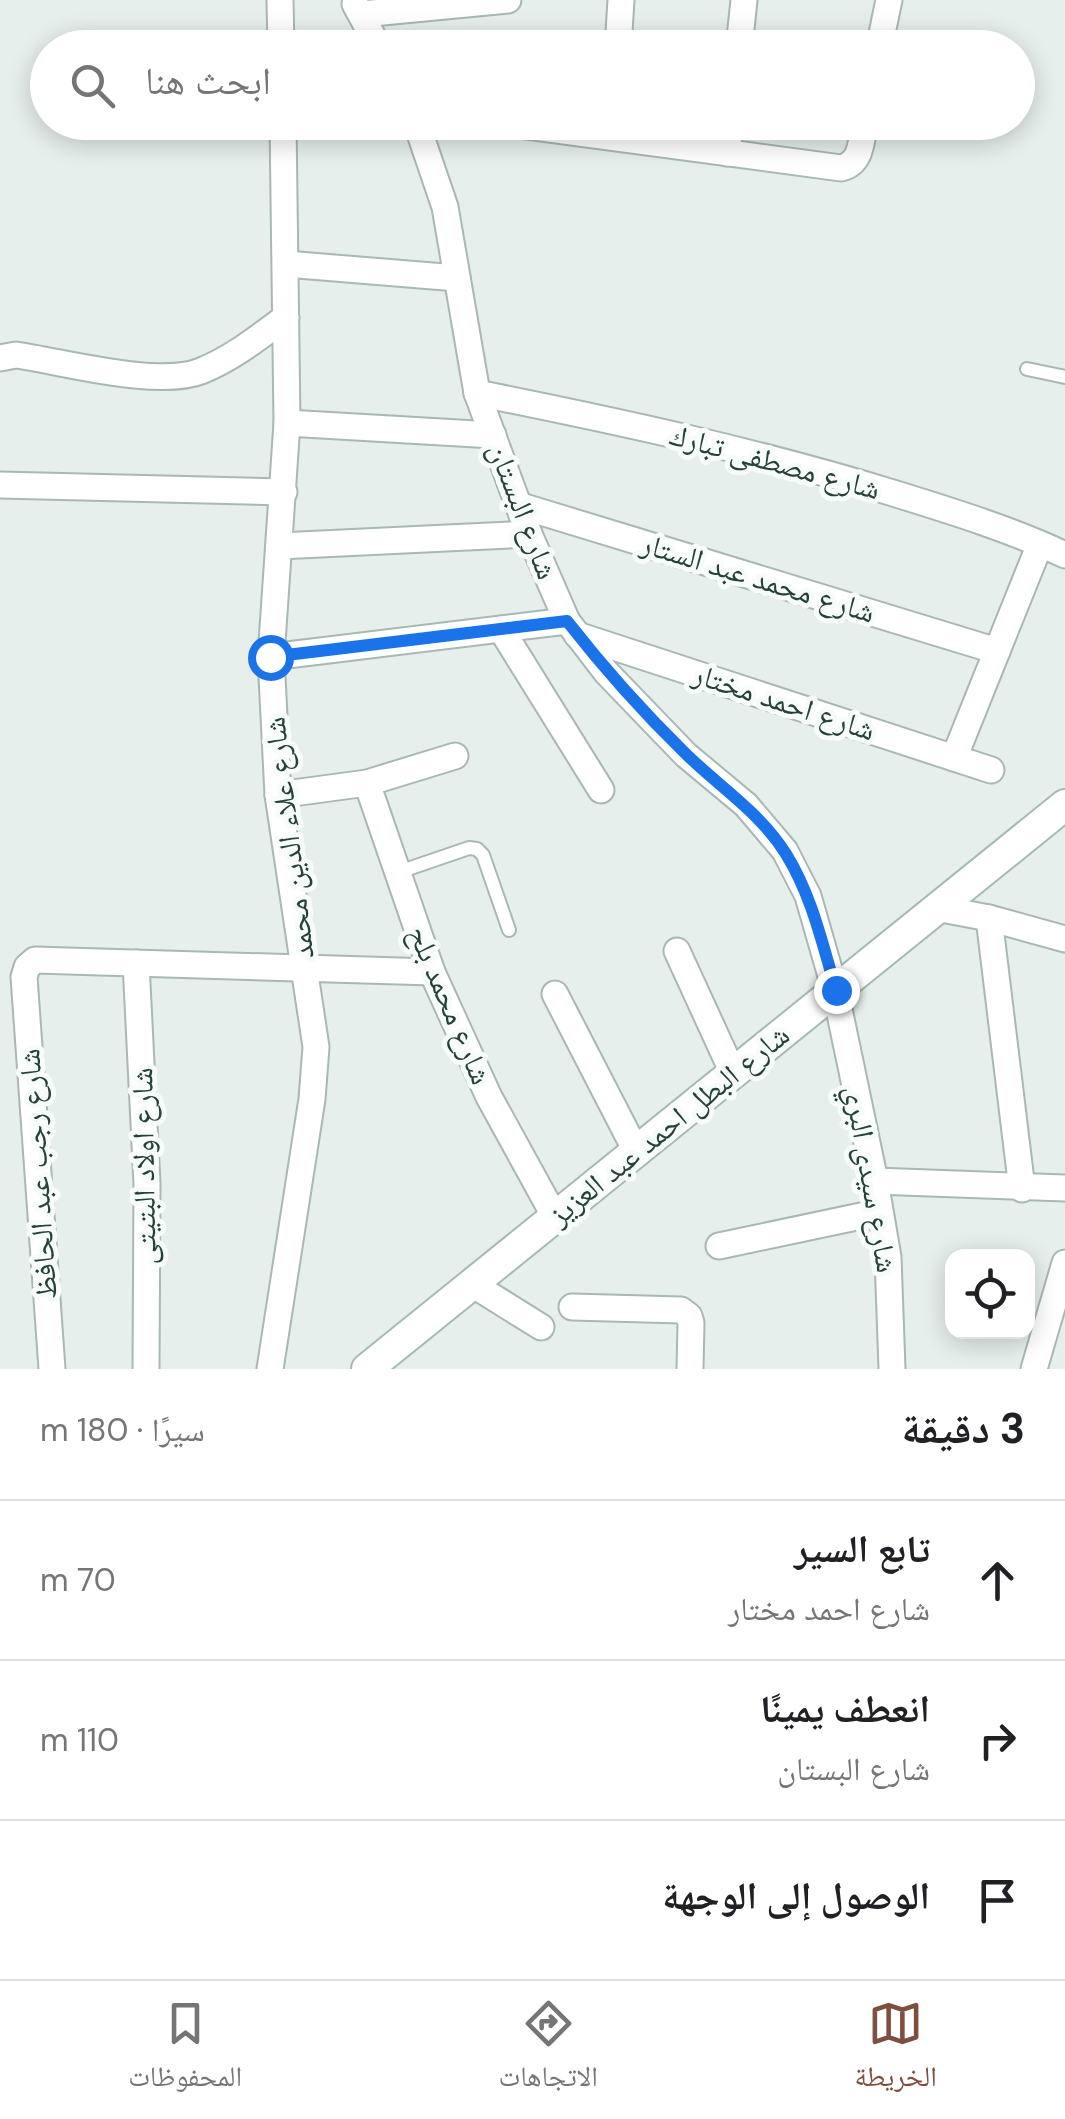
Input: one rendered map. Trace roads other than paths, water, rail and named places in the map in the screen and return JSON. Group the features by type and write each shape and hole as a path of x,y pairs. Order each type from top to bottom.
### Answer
{"main road":[{"name":"شارع البطل احمد عبد العزيز","path":"367,1369 1065,806"}],"street":[{"path":"280,0 281,30"},
{"path":"369,30 357,7 508,0"},
{"path":"619,30 621,0"},
{"path":"741,30 744,0"},
{"path":"883,30 889,0"},
{"name":"شارع علاء الدين محمد","path":"270,1369 312,1099 316,1047 278,795 270,657 287,423 283,140"},
{"name":"شارع البستان","path":"422,140 445,207 477,394 528,534 572,628 606,672 686,755 746,805 784,851 808,896 836,990"},
{"path":"663,140 727,153 847,167 858,157 861,140"},
{"path":"727,153 728,140"},
{"path":"286,264 457,278"},
{"path":"0,358 16,356 156,379 197,373 237,354 286,317"},
{"name":"شارع مصطفى تبارك","path":"477,394 794,462 941,508 1065,555"},
{"path":"287,423 493,435"},
{"path":"0,484 284,492"},
{"name":"شارع محمد عبد الستار","path":"518,505 997,651"},
{"path":"279,546 528,534"},
{"path":"954,758 1040,544"},
{"name":"شارع احمد مختار","path":"270,657 501,629 572,628 991,770"},
{"path":"501,629 600,790"},
{"path":"278,795 367,782 455,756"},
{"name":"شارع محمد بلح","path":"367,782 432,972 489,1097 555,1217"},
{"path":"936,908 1065,939"},
{"path":"989,918 1022,1188"},
{"path":"677,952 733,1073"},
{"name":"شارع رجب عبد الحافظ","path":"52,1369 24,972 35,960 432,972"},
{"name":"شارع اولاد البتيتى","path":"136,963 147,1184 146,1369"},
{"name":"شارع سيدى البري","path":"836,990 888,1257 892,1369"},
{"path":"555,994 636,1151"},
{"path":"875,1181 1065,1188"},
{"path":"718,1246 880,1212"},
{"path":"1034,1369 1065,1263"},
{"path":"472,1284 541,1327"},
{"path":"572,1307 681,1310 691,1323 690,1369"}],"lane":[{"path":"1028,369 1065,377"},
{"path":"396,873 469,848 477,849 483,855 510,930"}]}
